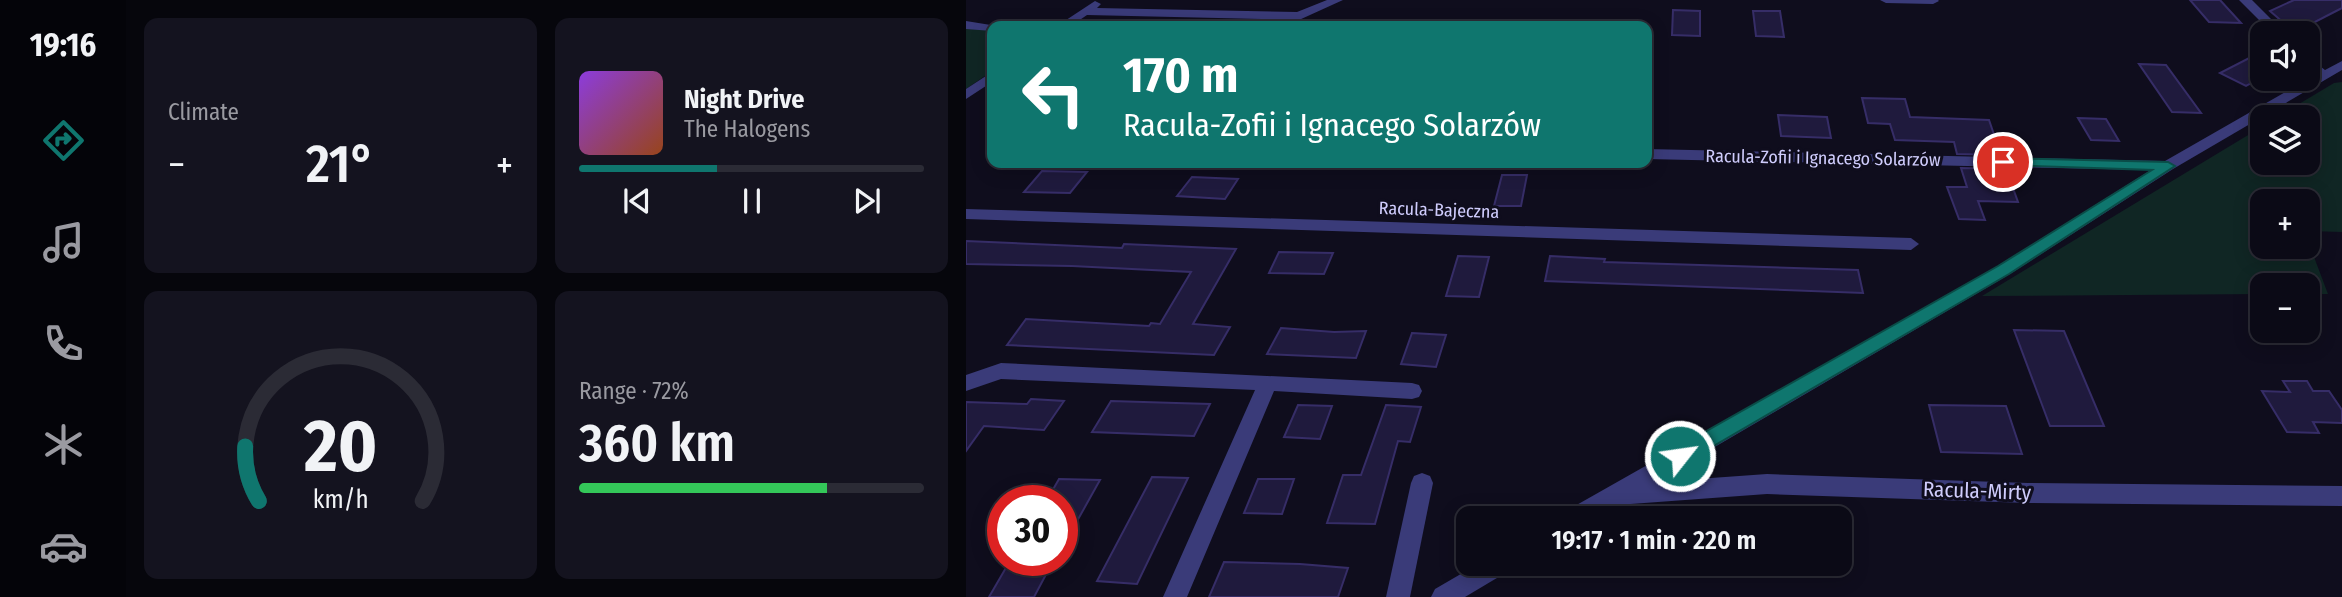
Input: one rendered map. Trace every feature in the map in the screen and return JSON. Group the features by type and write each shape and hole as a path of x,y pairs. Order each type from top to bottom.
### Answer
{"street":[{"path":"1070,21 1100,0"},
{"path":"1085,11 1299,16 1337,0"},
{"path":"1886,0 1933,1"},
{"path":"2245,0 2267,21"},
{"path":"966,25 987,27"},
{"path":"1594,506 2004,270 2168,166 2342,65"},
{"path":"2320,72 2323,75"},
{"path":"966,94 987,79"},
{"name":"Racula-Zofii i Ignacego Solarzów","path":"1652,154 2168,166"},
{"name":"Racula-Bajeczna","path":"966,214 1911,244"},
{"path":"966,383 1001,371 1412,391"},
{"path":"1175,597 1268,383"},
{"path":"1398,597 1422,484"},
{"name":"Racula-Mirty","path":"1612,495 1767,484 2028,494 2342,496"},
{"path":"1443,597 1479,576"}],"green space":[{"path":"966,28 987,30 987,74 966,89"},
{"path":"2342,82 2342,232 2320,231 2320,189 2250,189 2250,259 2315,259 2328,294 2320,294 2320,273 2250,273 2250,294 1982,296 2250,134 2250,175 2320,175 2320,105 2297,105 2334,83"}],"building":[{"path":"2190,0 2220,0 2241,23 2209,22"},
{"path":"2294,0 2342,0 2342,8 2317,21 2282,21 2270,11"},
{"path":"1673,10 1700,11 1700,36 1672,35"},
{"path":"1753,11 1780,11 1784,37 1756,36"},
{"path":"2250,58 2250,84 2246,86 2220,73"},
{"path":"2139,64 2166,65 2201,113 2172,112"},
{"path":"1862,98 1905,99 1910,117 1989,120 2001,155 1957,154 1954,142 1895,140 1890,124 1868,123"},
{"path":"1778,115 1827,117 1831,138 1781,136"},
{"path":"2078,118 2106,119 2119,141 2091,140"},
{"path":"1961,168 2006,169 2018,202 1978,201 1985,220 1959,219 1947,187 1967,187"},
{"path":"1042,171 1087,172 1070,193 1024,192"},
{"path":"1502,175 1527,175 1521,206 1494,206"},
{"path":"1192,177 1238,179 1225,199 1177,196"},
{"path":"966,241 1122,248 1124,244 1236,249 1193,324 1230,327 1214,355 1007,345 1026,319 1149,326 1151,323 1160,324 1191,272 966,264"},
{"path":"1279,252 1333,253 1324,274 1269,273"},
{"path":"1458,256 1489,257 1479,297 1446,296"},
{"path":"1550,256 1605,259 1604,262 1858,270 1863,293 1545,281"},
{"path":"1281,328 1334,332 1366,331 1356,358 1267,354"},
{"path":"2014,330 2064,331 2104,426 2050,426"},
{"path":"1412,333 1446,335 1436,367 1401,364"},
{"path":"2283,381 2307,381 2313,391 2329,391 2342,410 2342,423 2313,422 2319,433 2287,432 2262,391 2290,392"},
{"path":"1031,399 1064,401 1044,430 984,426 966,451 966,402 1027,404"},
{"path":"1111,401 1210,404 1194,436 1092,432"},
{"path":"1298,405 1332,406 1320,439 1284,437"},
{"path":"1386,405 1421,407 1410,442 1398,441 1375,524 1327,523 1343,475 1361,475"},
{"path":"1929,405 2006,406 2022,454 1941,452"},
{"path":"1152,477 1188,478 1137,584 1097,581"},
{"path":"1059,479 1100,480 1078,519 1078,485 1056,485"},
{"path":"1258,479 1294,479 1282,514 1244,513"},
{"path":"1224,562 1348,568 1338,597 1209,597"},
{"path":"1001,576 1045,576 1034,597 989,597"}],"route":[{"path":"1680,456 2004,270 2168,166 2003,162"}]}
